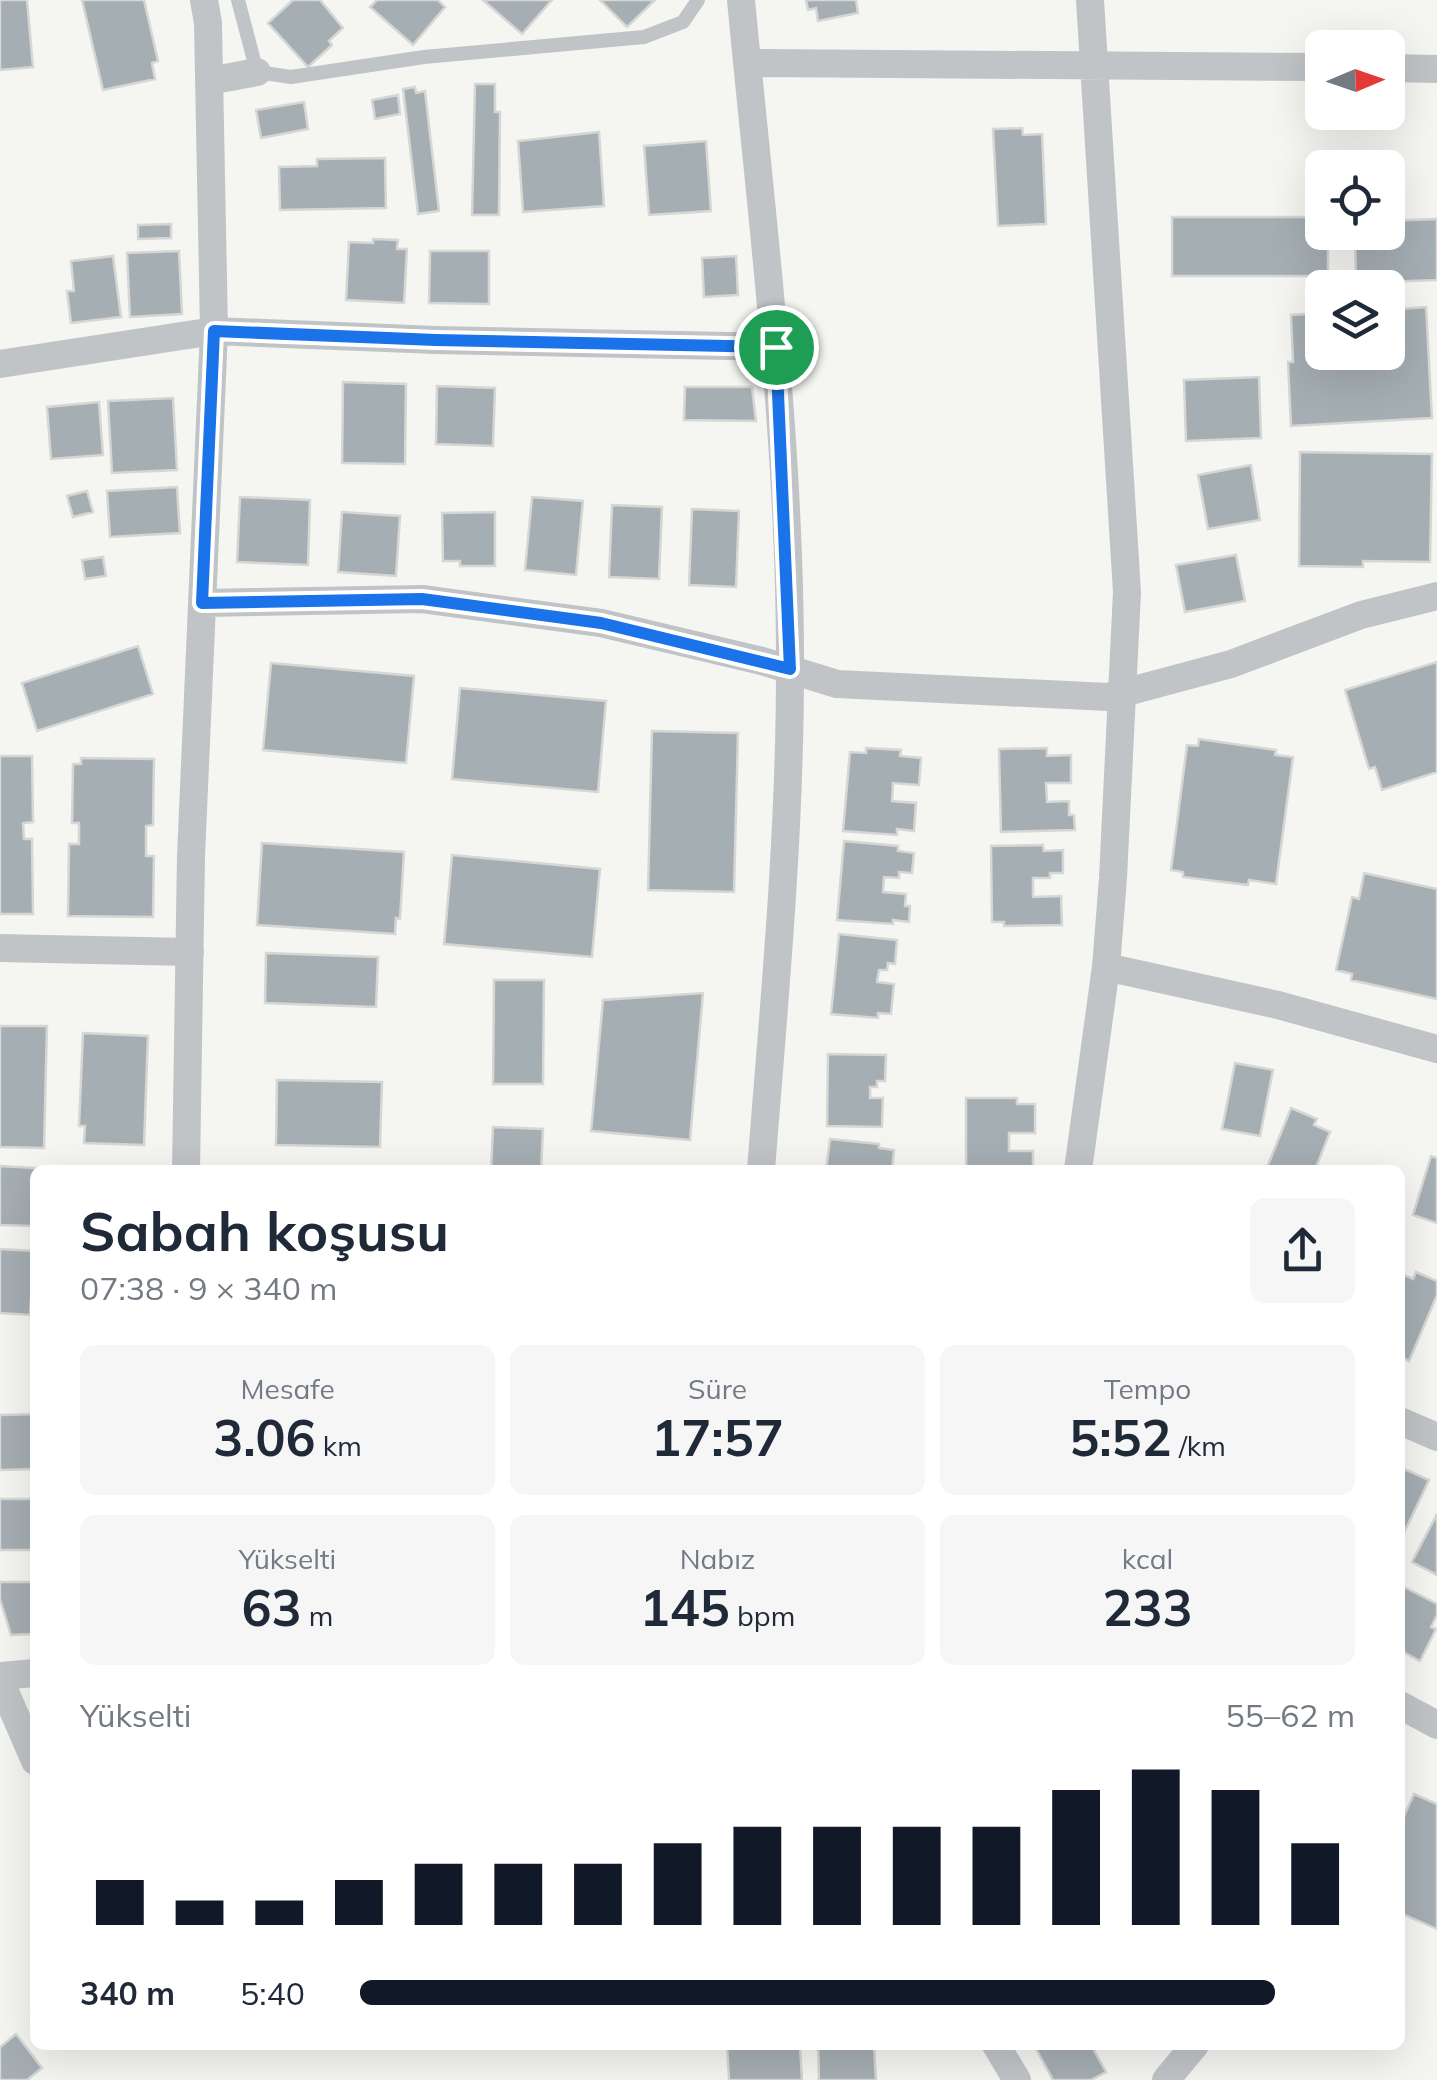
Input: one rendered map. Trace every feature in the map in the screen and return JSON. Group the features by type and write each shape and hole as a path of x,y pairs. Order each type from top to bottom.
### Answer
{"street":[{"path":"186,1165 190,952 214,331 204,0"},
{"path":"741,0 776,347 790,669 786,846 761,1165"},
{"path":"1079,1165 1106,967 1127,592 1090,0"},
{"path":"747,63 1305,67"},
{"path":"1405,68 1437,68"},
{"path":"209,81 258,72"},
{"path":"0,364 214,331 776,347"},
{"path":"202,603 422,599 601,623 837,684 1108,696 1231,664 1361,615 1437,596"},
{"path":"0,948 190,952"},
{"path":"1106,967 1278,1005 1437,1049"},
{"path":"1405,1422 1437,1437"},
{"path":"30,1674 0,1678 30,1749"},
{"path":"1405,1715 1437,1725"},
{"path":"999,2050 1017,2080"},
{"path":"1166,2080 1191,2050"}],"lane":[{"path":"238,0 258,72 291,76 424,57 644,37 683,22 698,0"}],"building":[{"path":"0,0 27,0 33,67 0,70"},
{"path":"82,0 144,0 158,61 152,63 155,79 103,90"},
{"path":"293,0 320,0 343,28 329,41 332,45 308,67 268,23"},
{"path":"377,0 438,0 445,7 413,45 370,7"},
{"path":"483,0 552,0 522,34"},
{"path":"600,0 655,0 627,27"},
{"path":"806,0 856,0 858,13 818,21 816,8 808,10"},
{"path":"475,84 495,84 495,112 500,112 499,215 472,215"},
{"path":"415,87 416,93 425,91 439,211 418,214 403,89"},
{"path":"398,95 400,114 375,119 372,100"},
{"path":"304,102 308,129 261,138 256,110"},
{"path":"1022,128 1023,135 1042,134 1046,224 998,226 993,129"},
{"path":"599,132 604,206 523,212 518,141"},
{"path":"706,141 711,211 649,215 644,146"},
{"path":"385,158 386,208 280,210 279,167 317,166 317,159"},
{"path":"1172,217 1305,217 1305,250 1328,250 1328,270 1305,270 1305,276 1172,276"},
{"path":"1437,219 1437,280 1405,281 1405,270 1356,270 1355,250 1405,250 1405,220"},
{"path":"171,224 171,238 138,239 138,225"},
{"path":"373,239 398,240 397,249 407,249 404,303 346,300 349,242 373,243"},
{"path":"179,251 182,314 130,317 127,253"},
{"path":"430,251 489,251 489,304 429,303"},
{"path":"113,256 121,317 71,323 67,291 74,291 71,261"},
{"path":"736,256 738,295 704,297 702,258"},
{"path":"1426,307 1432,418 1291,426 1291,315 1305,314 1305,370 1405,370 1405,309"},
{"path":"1259,377 1261,438 1186,441 1184,380"},
{"path":"343,382 406,384 405,464 342,463"},
{"path":"437,386 495,388 493,446 436,444"},
{"path":"685,387 752,387 756,421 684,420"},
{"path":"173,398 177,470 112,473 108,401"},
{"path":"99,402 103,455 51,459 47,407"},
{"path":"1300,452 1432,454 1430,562 1363,561 1363,567 1299,566"},
{"path":"1251,465 1260,520 1208,529 1198,475"},
{"path":"177,487 180,533 110,537 107,491"},
{"path":"87,491 93,512 73,517 67,496"},
{"path":"240,497 310,500 308,565 237,562"},
{"path":"532,497 583,501 576,575 525,570"},
{"path":"612,505 662,507 659,579 609,577"},
{"path":"692,509 739,511 736,587 689,585"},
{"path":"342,512 400,516 396,576 338,572"},
{"path":"495,512 495,566 460,566 460,561 443,561 442,513"},
{"path":"1236,555 1245,601 1185,612 1176,565"},
{"path":"103,557 106,576 85,579 82,560"},
{"path":"138,646 153,694 37,731 22,683"},
{"path":"1437,662 1437,772 1382,790 1375,767 1369,769 1345,690"},
{"path":"271,663 414,676 406,763 263,750"},
{"path":"460,688 606,701 598,792 452,779"},
{"path":"652,731 738,733 734,892 648,890"},
{"path":"1199,739 1276,750 1275,755 1293,757 1276,884 1249,880 1248,885 1183,877 1183,872 1171,870 1187,745 1198,746"},
{"path":"866,748 901,750 900,756 921,758 919,785 893,783 892,801 916,803 914,831 897,829 897,835 843,831 850,752 866,753"},
{"path":"1047,748 1047,756 1071,755 1071,783 1046,783 1047,802 1069,801 1075,830 1001,832 999,749"},
{"path":"0,756 32,756 33,822 23,823 24,839 32,839 33,914 0,914"},
{"path":"81,758 154,759 153,825 146,826 146,856 154,856 153,917 68,916 69,844 79,844 79,823 72,823 73,764 81,764"},
{"path":"844,841 898,846 898,851 914,853 912,873 899,872 899,878 884,877 883,892 906,894 909,922 837,920"},
{"path":"262,843 404,852 400,919 396,918 395,934 257,925"},
{"path":"1043,845 1044,851 1063,850 1063,873 1033,878 1033,897 1061,896 1062,925 1004,926 1004,922 992,922 991,846"},
{"path":"452,855 600,869 592,957 444,944"},
{"path":"1364,873 1437,889 1437,999 1351,980 1352,974 1336,970 1352,897 1359,899"},
{"path":"839,934 897,940 895,964 888,963 887,970 879,970 877,982 894,984 891,1014 878,1013 878,1018 831,1014"},
{"path":"266,953 378,957 376,1007 265,1003"},
{"path":"494,980 544,980 543,1084 493,1084"},
{"path":"703,993 690,1140 591,1131 603,1000"},
{"path":"0,1026 47,1026 44,1148 0,1147"},
{"path":"83,1033 148,1036 144,1145 84,1143 85,1126 79,1126"},
{"path":"828,1054 886,1055 885,1081 870,1087 870,1098 883,1098 882,1127 827,1126"},
{"path":"1235,1063 1273,1070 1260,1136 1222,1129"},
{"path":"277,1080 382,1082 380,1147 276,1145"},
{"path":"966,1098 1017,1098 1017,1104 1035,1104 1035,1133 1009,1133 1009,1151 1033,1151 1033,1165 966,1165"},
{"path":"1291,1108 1317,1119 1314,1125 1330,1132 1317,1165 1268,1165"},
{"path":"493,1127 543,1129 541,1165 491,1165"},
{"path":"830,1139 879,1144 879,1148 894,1150 892,1165 827,1165"},
{"path":"1431,1156 1437,1158 1437,1223 1413,1215"},
{"path":"0,1166 30,1168 30,1226 0,1225"},
{"path":"0,1249 30,1251 30,1315 0,1313"},
{"path":"1416,1272 1437,1281 1437,1295 1409,1361 1405,1359 1405,1275 1413,1279"},
{"path":"30,1414 30,1469 0,1470 0,1415"},
{"path":"1405,1469 1429,1480 1405,1531"},
{"path":"0,1499 30,1499 30,1550 0,1550"},
{"path":"1437,1514 1437,1575 1412,1562"},
{"path":"0,1582 30,1582 30,1634 11,1635 0,1599"},
{"path":"1405,1588 1437,1604 1431,1627 1436,1629 1420,1661 1405,1653"},
{"path":"1414,1794 1437,1804 1437,1929 1405,1915 1405,1814"},
{"path":"16,2034 42,2068 27,2080 0,2080 0,2047"},
{"path":"727,2050 800,2050 802,2080 729,2080"},
{"path":"818,2050 874,2050 876,2080 819,2080"},
{"path":"1037,2050 1094,2050 1106,2072 1091,2080 1053,2080"}],"route":[{"path":"214,331 776,347 790,669 601,623 422,599 202,603 214,331"}]}
